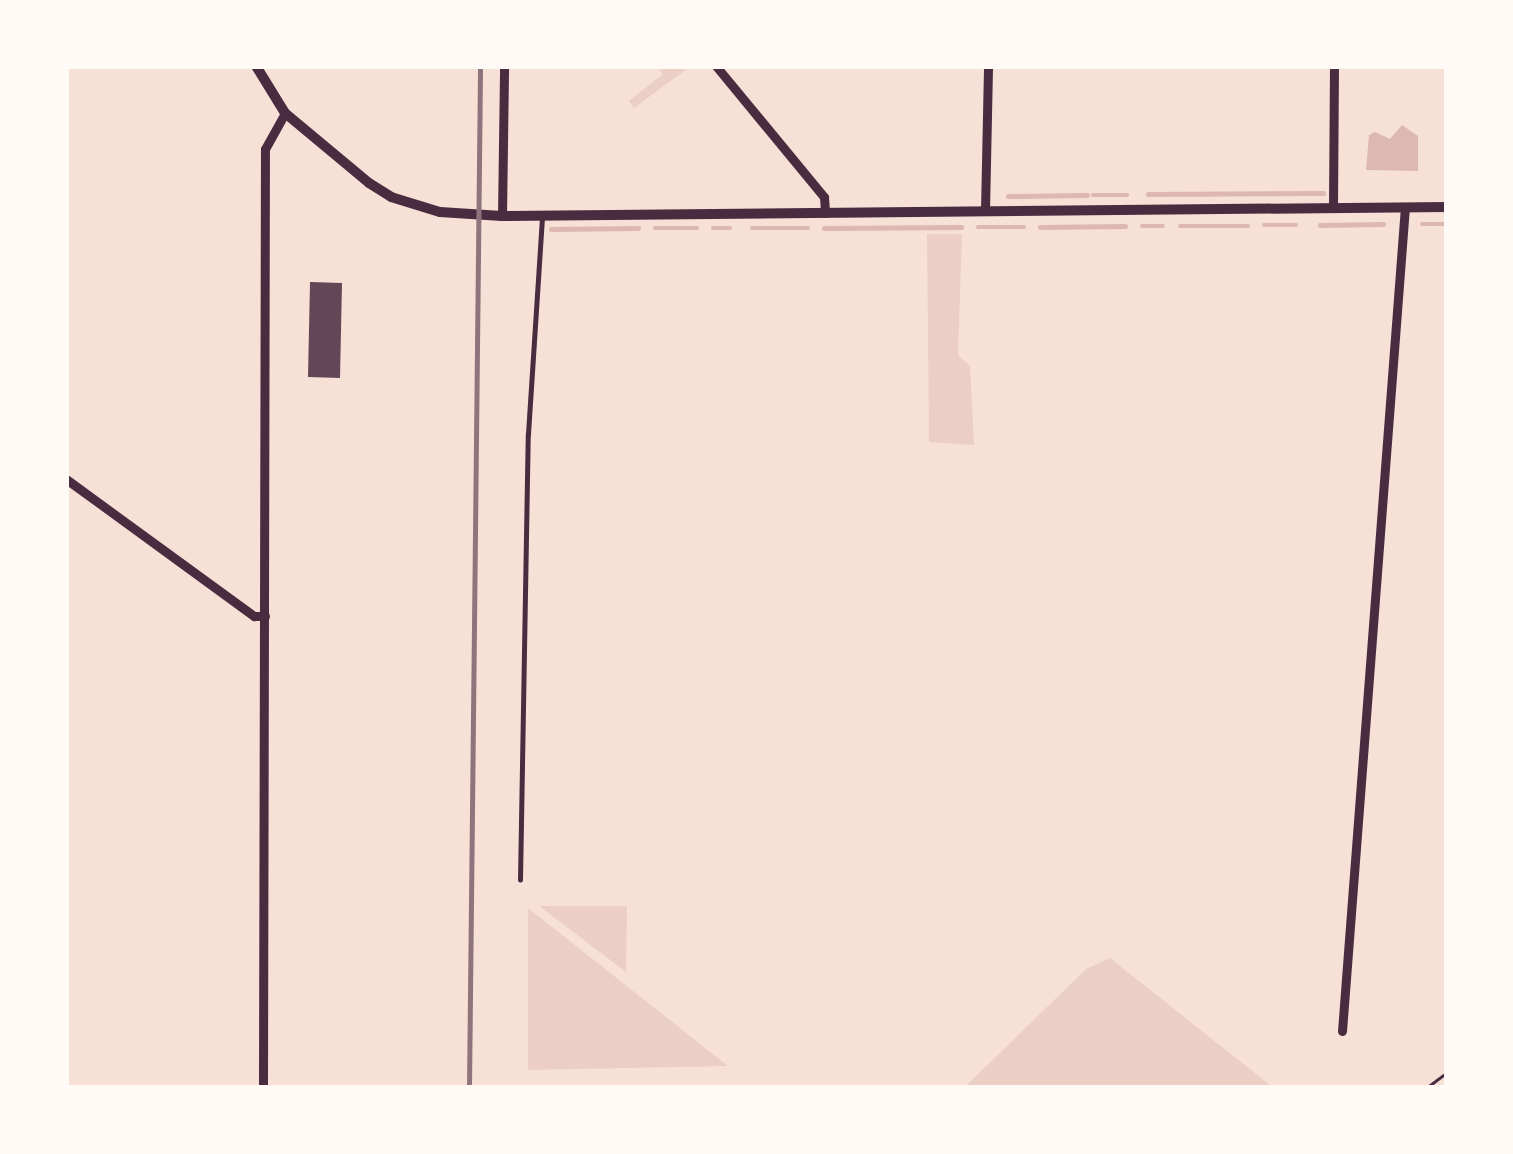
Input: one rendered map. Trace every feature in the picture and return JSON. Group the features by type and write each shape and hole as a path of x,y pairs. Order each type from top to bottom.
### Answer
{"street":[{"path":"256,66 285,113 391,197 440,212 502,216 1447,207"},
{"path":"502,216 504,66"},
{"path":"716,66 824,197 825,213"},
{"path":"986,211 988,66"},
{"path":"1333,208 1334,66"},
{"path":"263,1088 265,149 285,113"},
{"path":"1342,1031 1405,208"},
{"path":"66,479 254,616 265,616"}],"lane":[{"path":"520,880 528,434 543,215"}],"path":[{"path":"1426,1088 1447,1072"}],"shaded area":[{"path":"657,66 691,66 634,108 629,101 663,74"},
{"path":"1402,125 1418,136 1418,171 1366,170 1369,135 1375,132 1390,139"},
{"path":"927,234 962,234 958,355 970,366 974,445 929,442"},
{"path":"539,906 627,906 626,972"},
{"path":"528,908 728,1066 528,1070"},
{"path":"1110,958 1274,1088 964,1088 1086,969"}],"building":[{"path":"310,282 342,283 340,378 308,377"}],"waterway":[{"path":"1148,194 1323,193"},
{"path":"1008,196 1087,195"},
{"path":"1093,195 1127,195"},
{"path":"1320,225 1383,224"},
{"path":"1422,224 1447,224"},
{"path":"1264,225 1296,225"},
{"path":"1040,227 1125,226"},
{"path":"1142,226 1163,226"},
{"path":"1180,226 1248,226"},
{"path":"824,228 961,227"},
{"path":"978,227 1024,227"},
{"path":"551,229 638,228"},
{"path":"655,228 697,228"},
{"path":"713,228 730,228"},
{"path":"752,228 808,228"}],"railway":[{"path":"469,1088 480,66"}]}
